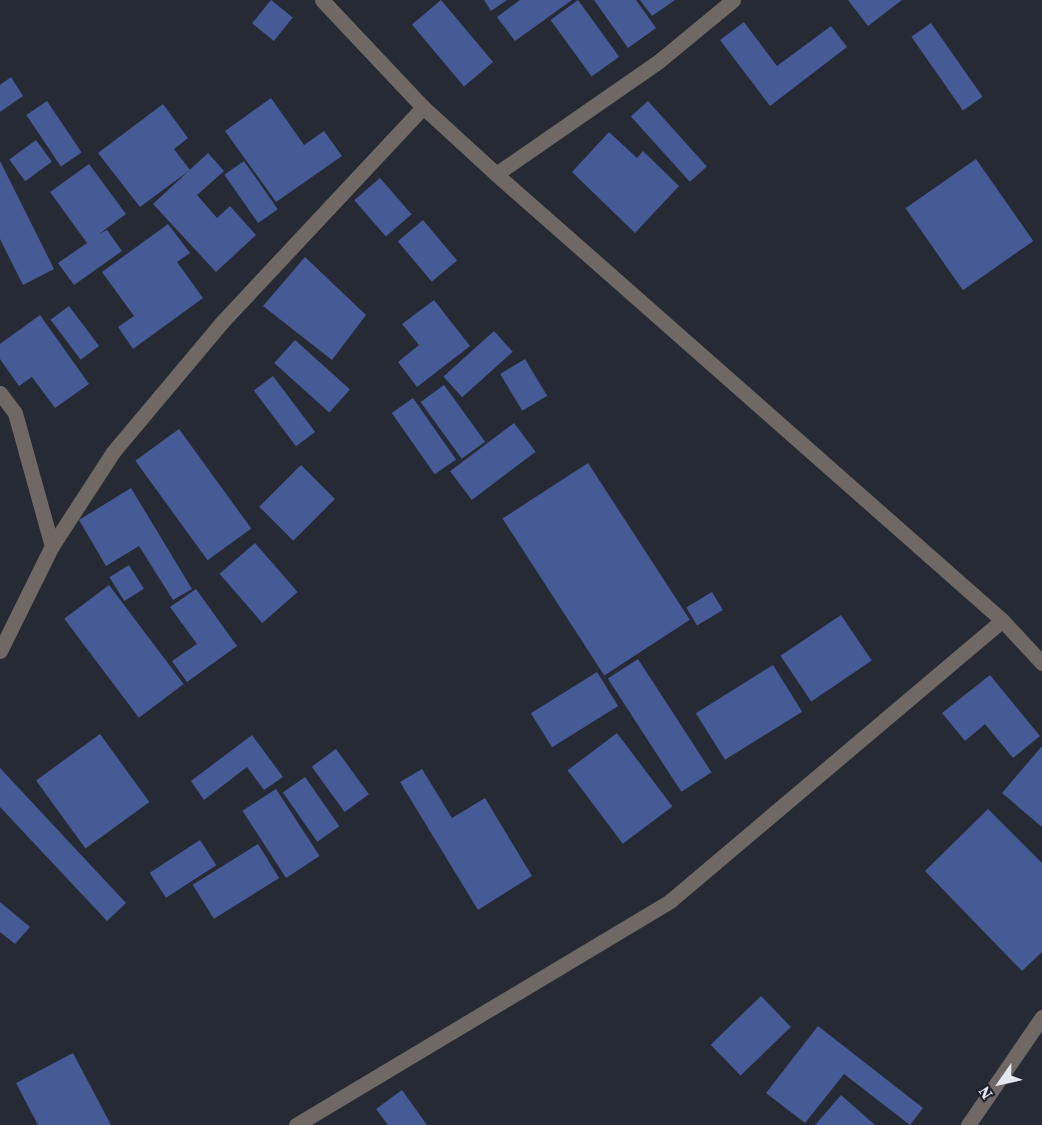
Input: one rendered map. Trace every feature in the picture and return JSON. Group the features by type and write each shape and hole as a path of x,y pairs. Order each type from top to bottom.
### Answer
{"street":[{"path":"322,0 423,107 1002,620 1042,663"},
{"path":"496,174 659,61 732,0"},
{"path":"0,651 52,546 114,452 222,322 423,107"},
{"path":"0,393 15,413 52,546"},
{"path":"296,1125 670,901 1002,620"},
{"path":"968,1125 1042,1017"}],"building":[{"path":"271,0 293,18 274,41 252,23"},
{"path":"441,0 493,62 464,86 412,24"},
{"path":"484,0 507,0 491,11"},
{"path":"520,0 572,0 515,41 497,17"},
{"path":"578,0 619,57 592,77 550,20"},
{"path":"594,0 636,0 656,28 628,48"},
{"path":"640,0 675,0 652,16"},
{"path":"848,0 902,0 868,26"},
{"path":"744,22 777,66 831,26 847,47 770,106 720,40"},
{"path":"931,23 983,97 963,110 911,37"},
{"path":"11,77 23,96 0,112 0,85"},
{"path":"271,98 304,145 324,131 342,156 276,202 225,131"},
{"path":"47,101 82,152 61,166 26,115"},
{"path":"648,101 707,166 690,182 631,116"},
{"path":"163,104 188,138 174,149 190,170 140,207 98,153"},
{"path":"609,132 637,158 643,151 679,186 635,233 572,172"},
{"path":"36,140 52,162 25,181 9,159"},
{"path":"208,153 224,171 197,195 217,218 230,206 256,235 216,272 153,204"},
{"path":"976,159 1033,241 963,290 906,208"},
{"path":"0,161 54,269 23,285 0,239"},
{"path":"244,161 278,209 258,223 224,175"},
{"path":"89,164 126,214 99,234 107,230 122,251 74,285 58,263 87,243 50,192"},
{"path":"380,178 411,214 386,237 354,200"},
{"path":"423,220 457,261 432,282 398,241"},
{"path":"168,224 190,253 177,262 203,298 133,349 118,327 134,316 102,272"},
{"path":"305,257 366,315 332,360 263,306"},
{"path":"434,300 470,346 417,387 398,362 419,345 402,324"},
{"path":"69,306 99,346 81,360 51,320"},
{"path":"40,315 89,384 55,408 32,377 19,386 0,359 0,344"},
{"path":"494,331 513,352 462,397 443,377"},
{"path":"295,340 350,390 329,413 274,363"},
{"path":"525,359 547,396 522,411 500,374"},
{"path":"273,376 315,432 296,446 254,390"},
{"path":"444,385 485,442 462,459 421,402"},
{"path":"413,398 456,459 435,474 392,413"},
{"path":"514,423 536,452 472,500 450,471"},
{"path":"179,429 251,529 208,560 135,461"},
{"path":"588,463 690,620 604,675 502,519"},
{"path":"301,465 335,499 293,541 259,507"},
{"path":"131,488 192,589 173,600 139,546 106,566 79,520"},
{"path":"255,543 298,592 262,623 220,574"},
{"path":"129,565 144,589 124,601 109,577"},
{"path":"109,585 184,684 139,718 64,619"},
{"path":"196,589 237,646 187,682 172,661 197,644 170,607"},
{"path":"712,592 723,610 697,625 686,607"},
{"path":"841,615 872,661 811,701 780,656"},
{"path":"638,659 712,772 681,792 608,679"},
{"path":"773,665 802,712 725,760 696,713"},
{"path":"597,672 618,706 552,747 531,713"},
{"path":"990,675 1040,736 1013,758 985,724 965,741 942,713"},
{"path":"617,733 672,806 623,844 567,770"},
{"path":"100,734 149,802 85,848 36,780"},
{"path":"252,735 283,777 264,790 247,767 204,800 191,781"},
{"path":"1042,746 1042,827 1002,793"},
{"path":"336,749 369,794 345,812 312,767"},
{"path":"0,768 126,903 107,921 0,807"},
{"path":"422,769 452,818 485,798 532,876 478,910 400,782"},
{"path":"305,777 339,826 317,842 283,792"},
{"path":"276,789 320,856 286,878 242,811"},
{"path":"988,809 1042,863 1042,952 1022,971 925,871"},
{"path":"200,840 216,865 166,898 150,873"},
{"path":"258,844 279,878 214,919 193,885"},
{"path":"0,902 30,927 15,944 0,932"},
{"path":"761,996 791,1027 741,1076 711,1045"},
{"path":"818,1026 923,1108 910,1125 844,1074 805,1123 766,1093"},
{"path":"73,1053 111,1125 38,1125 16,1083"},
{"path":"402,1090 427,1125 388,1125 376,1109"},
{"path":"841,1095 875,1125 815,1125"}]}
